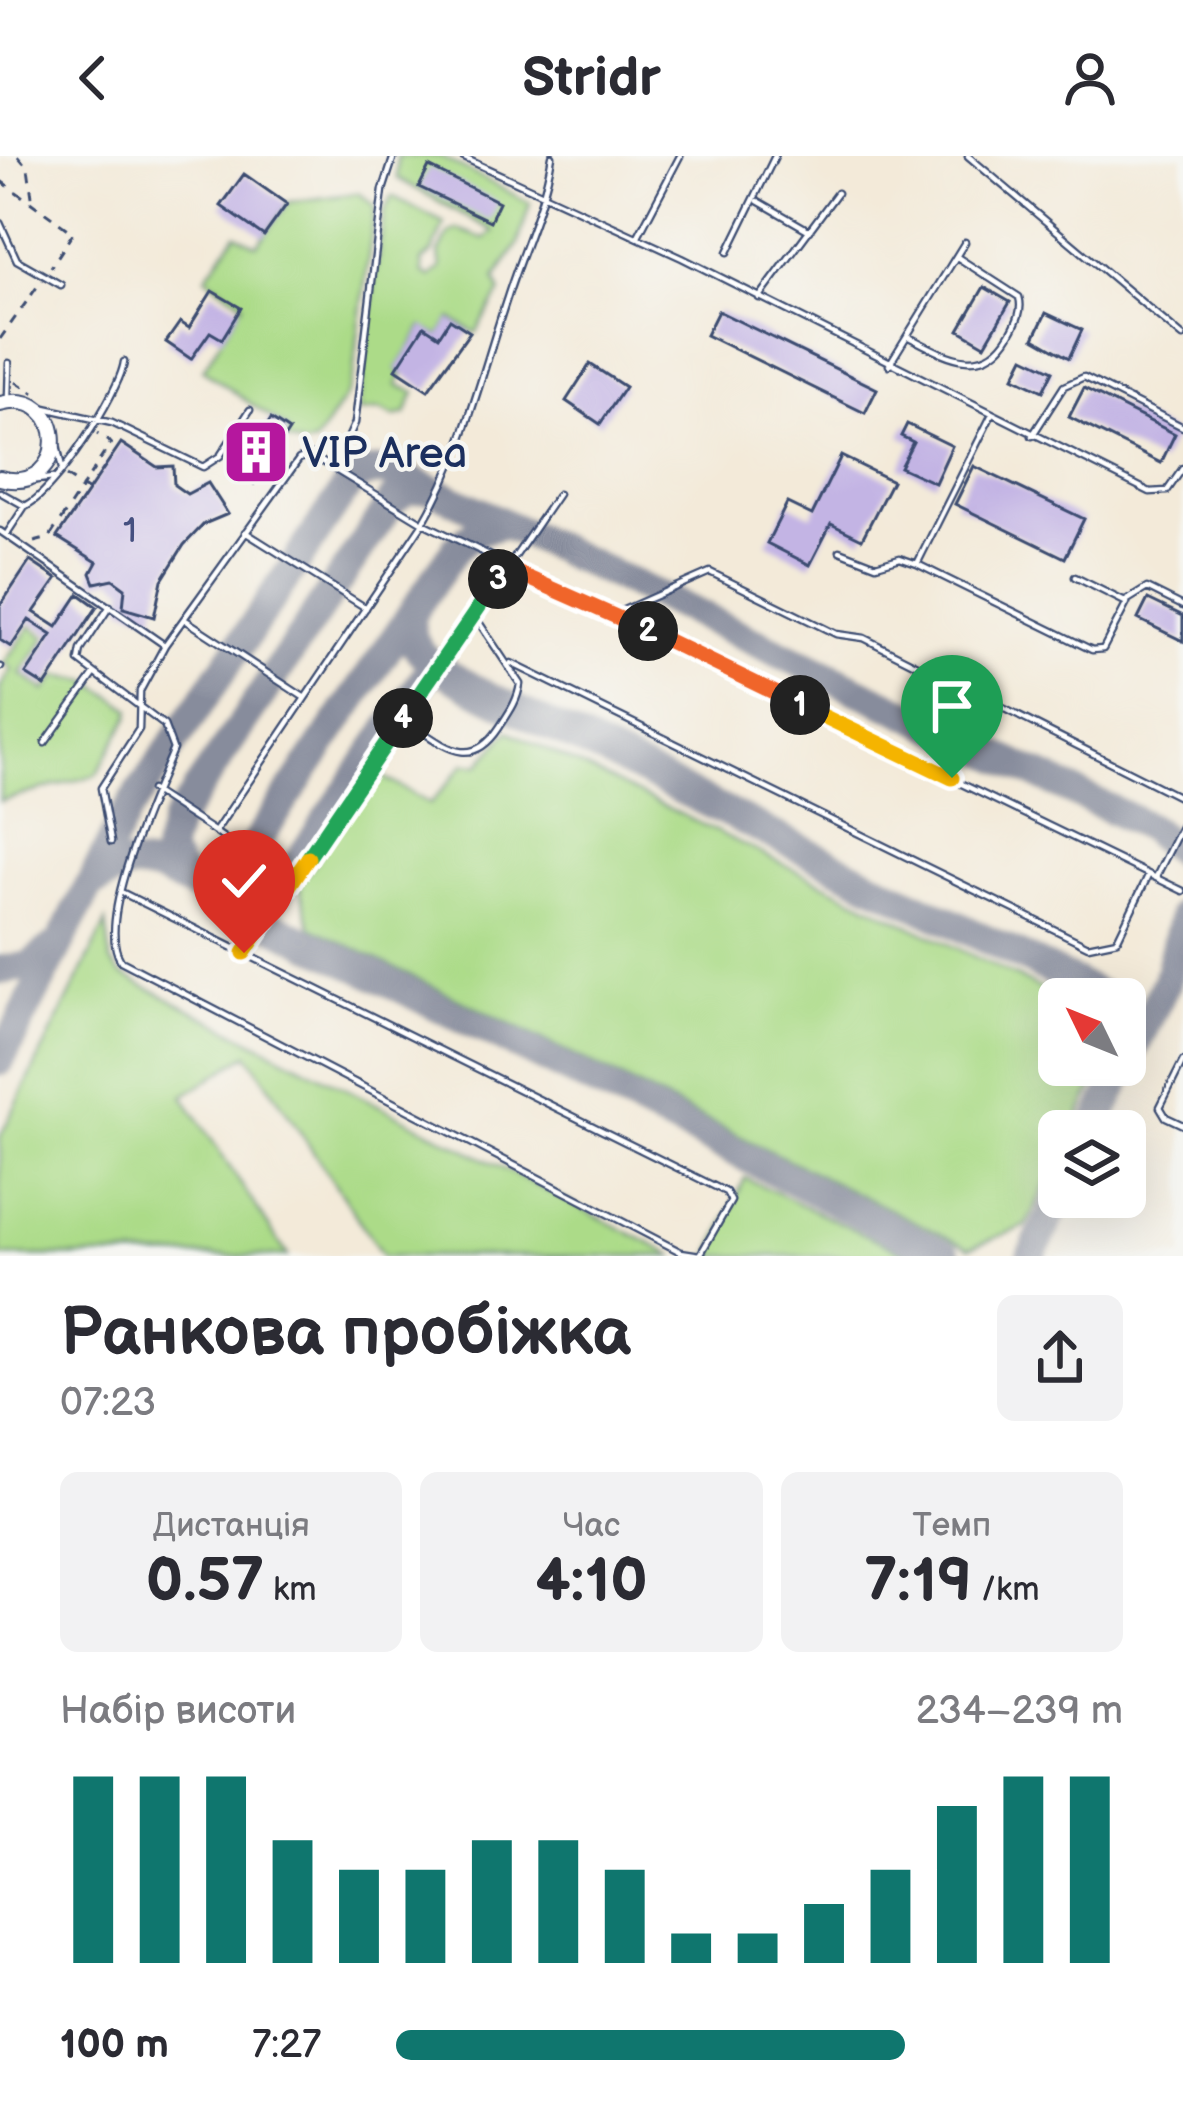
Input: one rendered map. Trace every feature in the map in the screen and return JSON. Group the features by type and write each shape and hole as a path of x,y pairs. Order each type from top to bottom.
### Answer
{"main road":[{"path":"0,478 24,481 49,464 55,433 40,410 7,401"}],"lane":[{"path":"334,469 355,424 382,190 394,156"},
{"path":"460,156 637,237 1157,495 1172,487 1183,467"},
{"path":"215,832 423,523 457,461 552,156"},
{"path":"637,237 680,156"},
{"path":"728,252 775,156"},
{"path":"968,156 1183,337"},
{"path":"759,298 837,193"},
{"path":"756,200 810,231"},
{"path":"0,224 17,260 61,285"},
{"path":"890,365 965,242"},
{"path":"908,336 971,363 987,359 1010,334 1022,308 1019,297 956,257"},
{"path":"124,362 60,472 40,499 25,506 3,533 165,645"},
{"path":"0,372 9,363 7,401"},
{"path":"1032,436 1064,386 1084,377 1183,428"},
{"path":"40,410 55,406 95,418 203,467 220,456 250,410"},
{"path":"917,564 991,416"},
{"path":"55,433 60,472"},
{"path":"111,842 101,788 139,729 137,704 165,645 303,455 506,568 613,615 1183,891"},
{"path":"24,481 60,472"},
{"path":"0,492 25,506"},
{"path":"244,953 558,494"},
{"path":"245,532 366,608"},
{"path":"840,551 876,565 900,558 917,564 1092,650 1103,650 1126,601 1147,589 1183,606"},
{"path":"613,615 710,572 836,634 864,638 1183,799"},
{"path":"1075,578 1126,601"},
{"path":"110,606 81,650 79,661 167,728 173,744 152,790 113,928 122,961 681,1252 700,1255 709,1246 730,1201 726,1192 123,893"},
{"path":"403,719 460,752 483,749 518,695 511,663 475,615"},
{"path":"184,619 305,698"},
{"path":"511,663 1088,946 1115,942 1183,823"},
{"path":"45,743 93,676"},
{"path":"152,790 290,884"},
{"path":"1183,1061 1160,1107 1166,1117 1183,1124"}],"path":[{"path":"18,156 28,168 33,205"},
{"path":"0,339 73,233 1,181"}],"green space":[{"path":"397,156 439,156 530,203 518,244 495,279 501,292 476,333 451,319 439,336 423,327 397,369 403,374 397,385 415,392 406,414 394,417 380,410 358,412 384,212 392,196 444,223 433,252 422,261 423,273 431,277 441,268 439,253 449,233 458,229 485,239 493,231 397,178"},
{"path":"359,193 375,206 353,375 347,394 315,443 304,446 283,439 288,430 203,370 243,303 206,277 236,234 257,245 289,202"},
{"path":"31,626 46,637 21,674 45,691 57,676 89,681 131,709 130,715 96,775 0,801 0,688 12,669 4,663"},
{"path":"509,731 1038,987 1038,1086 1094,1086 1082,1110 1038,1110 1038,1201 1026,1226 969,1248 311,927 299,886 373,771 430,804 464,764 479,765"},
{"path":"106,923 111,962 121,974 675,1256 383,1256 248,1054 183,1096 288,1256 0,1256 0,1137"},
{"path":"745,1178 911,1256 710,1256"}],"building":[{"path":"429,167 499,202 490,221 419,187"},
{"path":"244,174 287,204 264,236 221,206"},
{"path":"984,287 1010,302 985,345 959,330"},
{"path":"212,291 241,308 222,339 210,332 191,359 166,342 180,322 189,328"},
{"path":"718,311 877,389 865,413 706,335"},
{"path":"1046,313 1082,330 1069,358 1034,338"},
{"path":"450,319 470,332 428,390 396,369 424,326 439,336"},
{"path":"1024,357 1053,371 1043,391 1014,377"},
{"path":"590,364 625,387 600,424 566,401"},
{"path":"1084,388 1175,434 1161,463 1069,417"},
{"name":"VIP Area","path":"271,419 289,431 254,484 236,472 243,462 237,447 246,440 257,441"},
{"path":"907,424 952,446 935,483 900,467 913,442 901,436"},
{"path":"121,443 157,467 173,466 174,485 187,494 208,483 228,514 204,524 184,545 162,580 154,617 123,608 125,588 113,579 95,583 91,573 97,562 57,537"},
{"path":"841,456 892,481 862,539 831,524 810,565 767,543 787,503 812,515"},
{"path":"974,466 1084,519 1065,558 955,504"},
{"path":"30,561 57,579 34,612 57,627 79,594 97,607 45,686 26,674 52,635 29,620 11,647 0,640 0,606"},
{"path":"1148,599 1183,616 1183,641 1138,619"}],"taxiway":[{"path":"0,1061 127,812 349,484 371,472 394,474 440,493 1148,827 1183,855"},
{"path":"186,883 167,852 175,823 393,500 407,490 427,488"},
{"path":"196,887 234,875 456,548 477,531 503,524"},
{"path":"411,614 420,651 473,688 1065,978"},
{"path":"236,906 264,903 278,891 434,664"},
{"path":"94,883 129,866 158,869 947,1256"},
{"path":"1103,1110 1167,981 1183,915"},
{"path":"0,970 29,966 56,946"},
{"path":"1031,1256 1050,1218"}],"place":[{"name":"VIP Area","path":"256,452"}],"route":[{"path":"244,953 506,568 952,778"}]}
